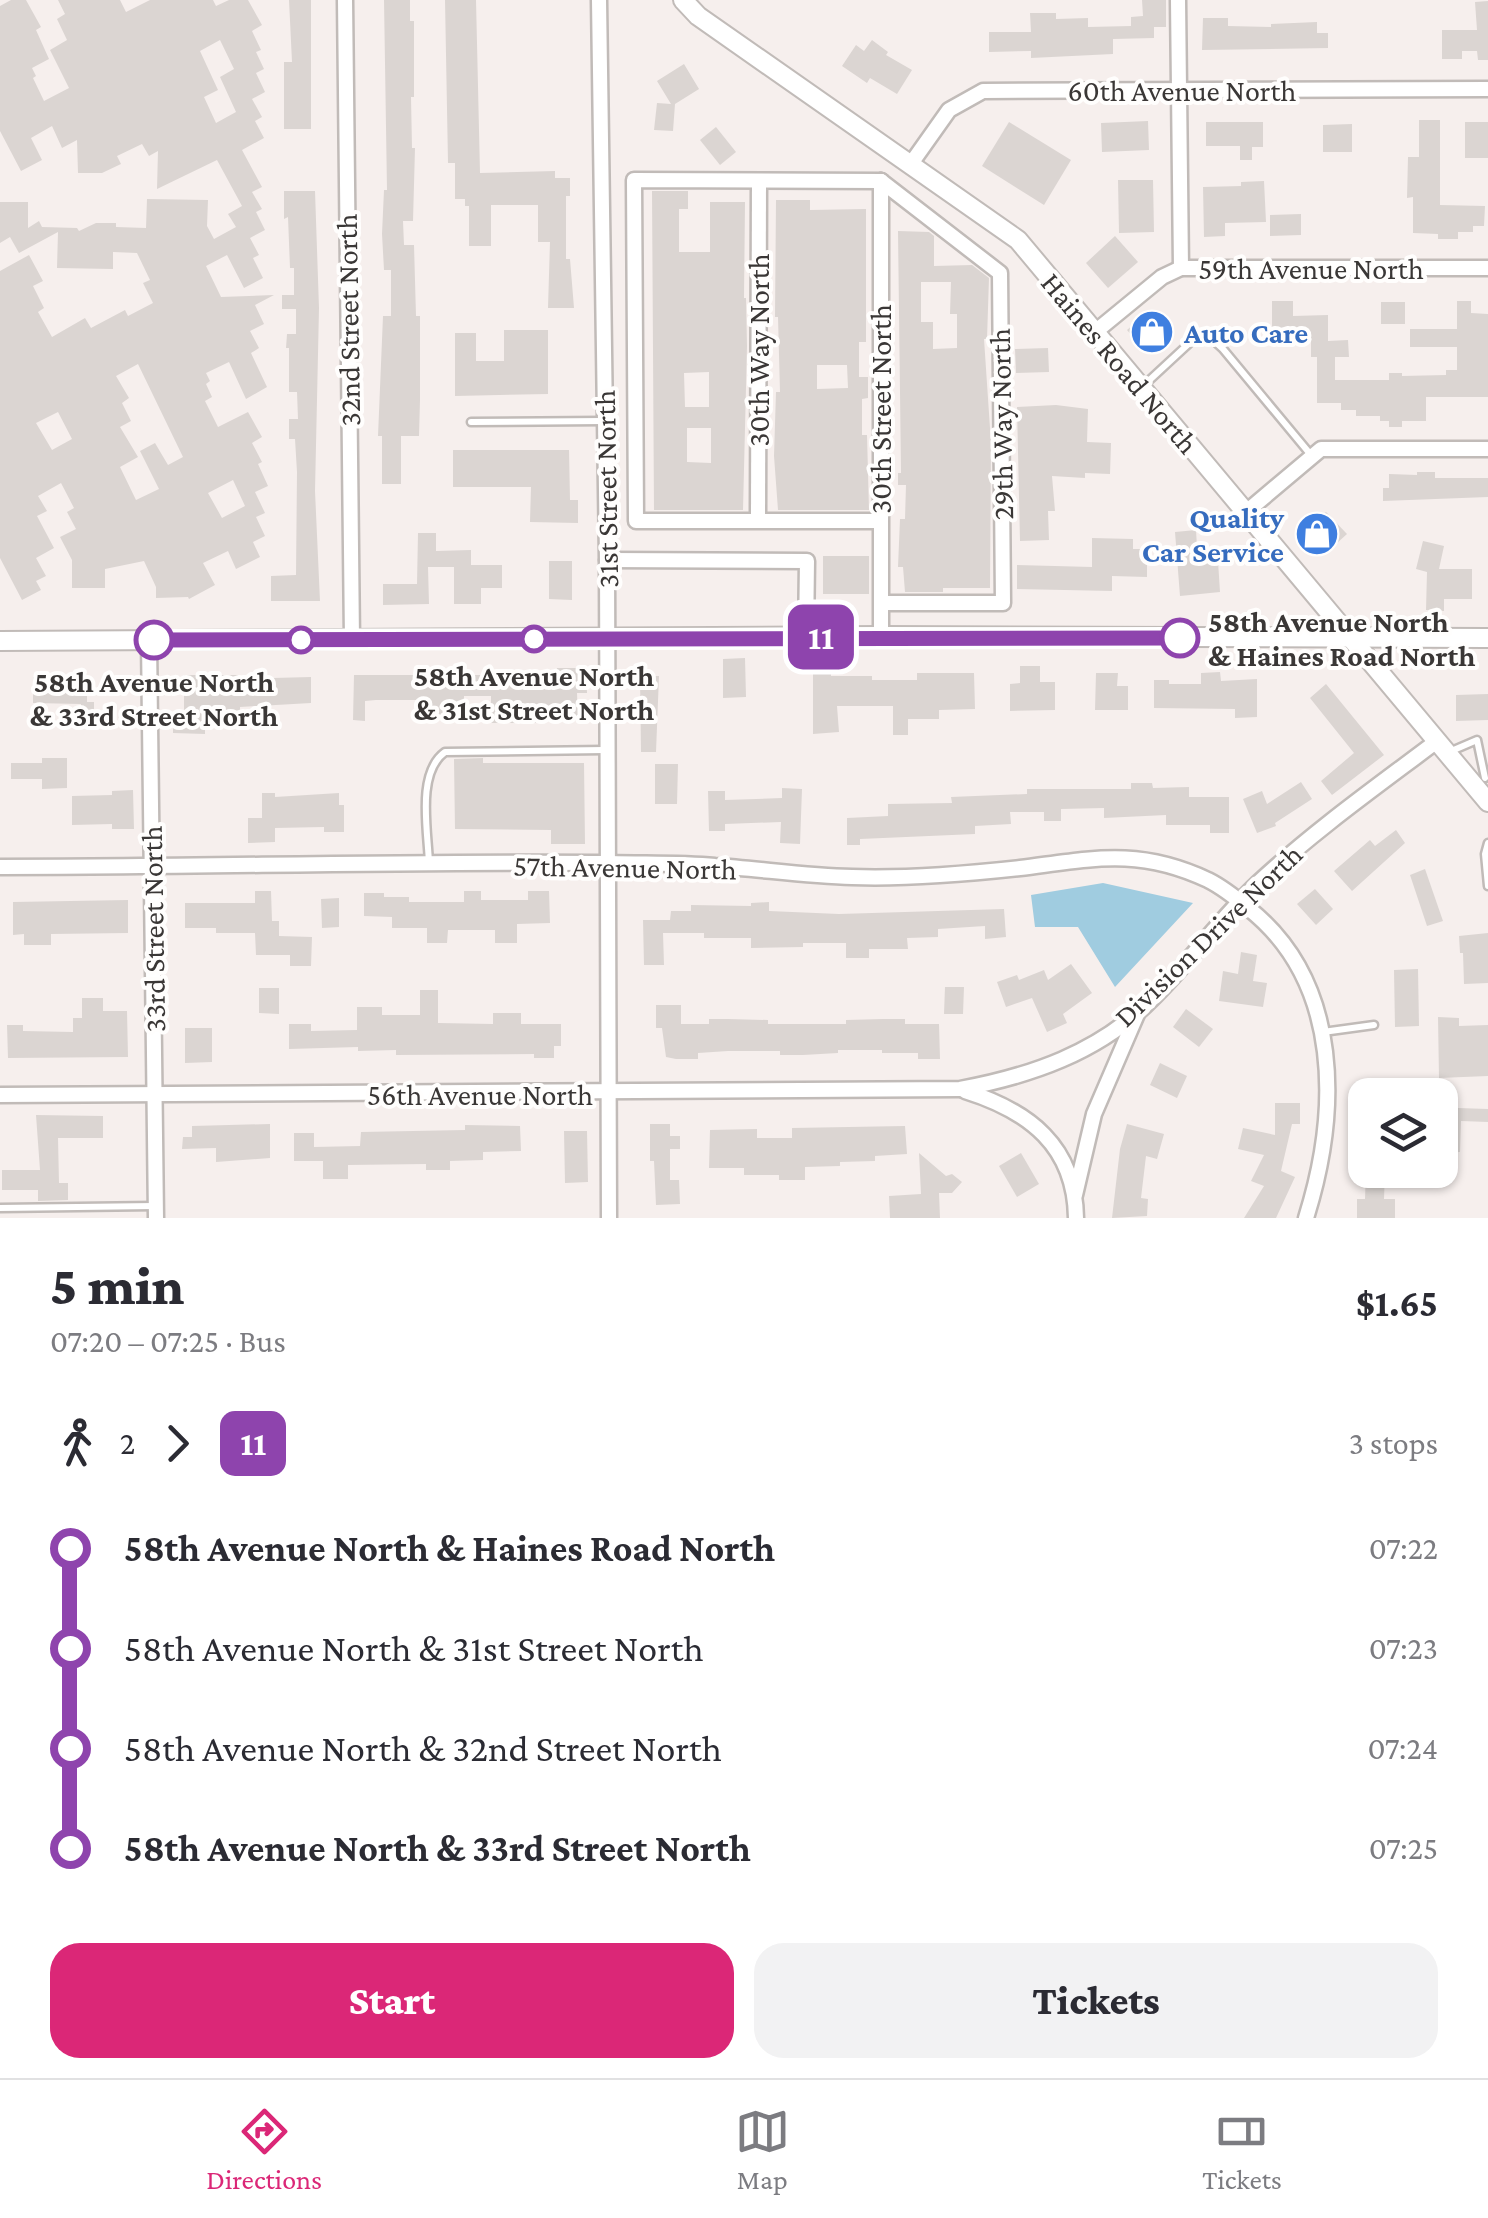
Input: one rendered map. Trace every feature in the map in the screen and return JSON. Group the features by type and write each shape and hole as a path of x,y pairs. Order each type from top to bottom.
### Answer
{"street":[{"name":"32nd Street North","path":"344,0 352,640"},
{"name":"31st Street North","path":"599,0 608,639 609,1218"},
{"name":"Haines Road North","path":"683,0 698,16 1018,240 1442,747 1481,778 1488,802"},
{"path":"1178,0 1181,268"},
{"name":"60th Avenue North","path":"910,164 949,110 983,90 1488,89"},
{"path":"879,520 636,520 634,180 881,182"},
{"name":"30th Way North","path":"758,519 759,182"},
{"name":"30th Street North","path":"881,182 881,636"},
{"name":"29th Way North","path":"881,182 1000,273 1003,604 882,603"},
{"name":"59th Avenue North","path":"1095,332 1162,277 1181,268 1488,268"},
{"path":"1244,513 1321,449 1488,449"},
{"path":"607,560 806,560 806,637"},
{"path":"0,641 881,636 1488,638"},
{"name":"33rd Street North","path":"149,640 156,1212"},
{"name":"Division Drive North","path":"960,1089 1029,1074 1065,1060 1138,1011 1239,901 1301,842 1442,747"},
{"name":"57th Avenue North","path":"0,867 607,863 710,865 850,877 1020,868 1091,857 1136,857 1174,866 1212,881 1267,923 1293,956 1309,986 1322,1032 1330,1085 1319,1179 1306,1218"},
{"path":"1076,1218 1076,1194 1094,1114 1138,1011"},
{"path":"960,1089 1008,1107 1041,1129 1067,1170 1076,1194"},
{"name":"56th Avenue North","path":"0,1096 960,1089"}],"lane":[{"path":"1141,388 1196,337 1210,338 1312,456"},
{"path":"471,422 606,421"},
{"path":"1442,747 1476,740 1481,778"},
{"path":"429,865 428,781 436,758 445,752 607,750"},
{"path":"1488,843 1488,886"},
{"path":"1322,1032 1374,1025"},
{"path":"0,1208 156,1212"}],"water":[{"path":"1103,883 1193,903 1115,987 1078,927 1035,927 1031,895"}],"building":[{"path":"11,0 26,0 41,27 36,30 49,59 32,68 44,101 69,88 50,50 67,40 57,19 65,14 58,0 120,0 126,12 150,0 213,0 216,6 229,0 248,0 262,25 252,31 264,69 256,73 265,92 252,99 262,117 255,121 264,138 242,150 262,187 252,192 262,209 256,212 265,230 250,238 259,255 253,258 263,278 244,288 227,255 206,266 221,297 274,295 255,305 264,324 250,331 259,348 251,353 267,387 246,399 229,362 206,373 212,397 205,401 218,427 248,412 262,437 252,443 268,486 255,492 265,513 256,517 265,536 253,542 260,557 236,569 228,551 203,563 215,585 189,599 156,598 156,587 144,561 105,569 105,588 72,588 72,560 60,537 76,529 67,512 74,508 61,483 38,496 47,511 37,516 54,548 36,558 46,576 36,581 41,590 22,600 0,558 0,271 29,255 43,281 33,286 44,308 38,312 52,337 85,318 91,328 125,310 128,316 153,303 143,283 150,280 137,253 113,252 113,269 57,268 58,232 19,253 10,237 0,243 0,202 28,202 28,228 39,221 42,227 79,231 96,223 146,228 147,199 208,200 207,226 214,239 236,227 228,214 242,206 217,160 157,189 158,151 149,156 142,144 117,156 121,164 102,173 78,173 77,140 62,148 52,126 31,138 42,160 21,171 0,131 0,6","holes":["220,40 234,69 220,77 236,112 216,123 204,97 218,90 200,51","138,364 183,457 168,465 155,443 140,451 159,489 136,500 120,467 138,457 120,427 131,421 122,403 129,398 116,376","58,412 72,439 52,450 36,423","233,480 245,506 222,518 208,493"]},
{"path":"289,0 311,0 311,129 284,129 284,62 292,62"},
{"path":"384,0 410,0 410,21 414,21 413,221 403,221 404,245 414,245 416,316 420,316 419,436 401,436 401,484 382,484 382,436 378,436 383,316 391,316 391,270 384,270 382,234 387,190"},
{"path":"445,0 476,0 480,173 555,171 555,178 570,178 570,196 566,196 566,259 570,259 574,308 548,308 550,242 538,242 538,205 491,205 491,246 469,246 469,206 465,206 465,199 455,199 455,163 448,163"},
{"path":"1142,0 1166,0 1166,27 1154,27 1154,38 1113,39 1113,54 1031,58 1031,51 989,52 989,32 1031,32 1030,13 1056,13 1056,19 1088,18 1088,27 1131,26 1131,17 1143,16"},
{"path":"1488,1 1488,60 1478,60 1477,51 1462,51 1462,59 1442,59 1442,30 1477,30 1475,2"},
{"path":"1203,18 1228,18 1228,26 1317,22 1317,33 1328,33 1328,48 1202,50"},
{"path":"872,40 888,52 886,55 912,70 897,94 870,78 867,83 842,66 856,45 864,51"},
{"path":"684,64 699,89 675,104 673,131 654,130 657,103 671,104 657,81"},
{"path":"1419,120 1440,120 1440,205 1485,206 1484,226 1473,226 1473,232 1458,232 1458,239 1413,233 1413,197 1407,198 1408,157 1419,157"},
{"path":"1148,121 1149,150 1102,152 1101,123"},
{"path":"1009,122 1071,160 1044,205 982,166"},
{"path":"1206,122 1263,122 1263,147 1252,147 1252,160 1240,160 1240,146 1206,146"},
{"path":"1465,122 1488,122 1488,158 1465,158"},
{"path":"1352,124 1352,152 1323,152 1323,125"},
{"path":"716,127 736,152 720,165 700,140"},
{"path":"1118,180 1153,180 1154,232 1119,233"},
{"path":"1264,181 1266,222 1225,223 1225,236 1204,237 1203,187"},
{"path":"284,191 315,191 319,308 315,491 320,601 271,601 271,576 296,575 297,472 289,419 298,419 297,392 289,392 286,348 287,334 296,334 296,309 282,309 282,295 294,295"},
{"path":"652,191 688,191 688,209 679,209 679,252 710,252 710,202 745,202 743,510 654,510","holes":["709,372 709,407 685,407 684,373","687,428 711,428 711,463 687,462"]},
{"path":"776,200 810,200 810,210 866,209 866,342 859,342 859,377 868,377 868,398 862,399 862,435 867,435 869,510 778,510 774,456 776,392 780,392 775,317","holes":["817,365 847,365 848,388 817,389"]},
{"path":"1301,214 1301,235 1270,236 1270,215"},
{"path":"898,231 929,232 934,236 934,266 972,265 989,278 984,339 991,443 990,588 905,592 903,567 898,567 900,519 905,519 906,485 898,485","holes":["921,282 951,282 950,314 957,314 957,348 933,349 933,322 921,322"]},
{"path":"1115,236 1138,262 1108,288 1086,263"},
{"path":"1272,301 1293,301 1293,316 1328,315 1328,341 1348,340 1349,357 1335,357 1335,380 1389,380 1389,373 1446,375 1446,370 1457,370 1457,347 1410,347 1410,329 1457,329 1457,301 1471,301 1471,313 1488,314 1488,397 1426,397 1426,421 1402,421 1402,427 1389,427 1389,421 1380,421 1380,416 1356,416 1356,410 1341,410 1341,403 1317,403 1317,357 1311,357 1311,332 1272,332"},
{"path":"1381,302 1405,302 1405,324 1381,324"},
{"path":"1151,310 1171,334 1148,354 1127,330"},
{"path":"504,330 548,330 548,394 455,396 455,333 476,333 476,361 504,361"},
{"path":"1048,348 1049,372 1016,373 1015,349"},
{"path":"1056,405 1088,409 1087,442 1111,443 1110,474 1085,473 1085,478 1052,476 1055,511 1048,511 1049,540 1020,541 1017,407"},
{"path":"453,450 569,450 570,500 578,500 578,523 530,522 531,487 453,487"},
{"path":"1435,472 1435,478 1488,478 1488,497 1383,501 1383,488 1389,488 1389,474"},
{"path":"1326,512 1347,534 1327,552 1306,531"},
{"path":"1196,530 1197,547 1208,546 1208,556 1218,561 1220,592 1180,596 1175,532"},
{"path":"418,533 436,533 436,551 471,550 471,565 502,565 502,588 481,588 481,604 454,604 454,567 428,567 429,604 383,605 383,584 417,584"},
{"path":"1092,538 1133,539 1133,549 1147,549 1147,577 1112,576 1112,591 1017,589 1017,565 1092,567"},
{"path":"1423,541 1444,546 1439,569 1472,569 1472,599 1444,599 1444,611 1426,610 1427,572 1416,569"},
{"path":"823,556 869,556 869,594 823,594"},
{"path":"549,561 572,561 572,600 549,599"},
{"path":"745,658 746,697 723,698 723,659"},
{"path":"1020,666 1040,666 1040,682 1055,682 1055,710 1010,711 1010,684 1020,683"},
{"path":"813,667 831,667 831,676 872,676 872,680 917,680 917,673 974,673 975,709 939,710 939,719 908,719 908,735 893,735 893,706 837,706 839,732 813,734"},
{"path":"557,668 586,668 587,693 577,693 578,718 491,723 491,696 464,696 464,719 420,719 420,700 376,700 365,701 365,721 353,720 354,675 557,675"},
{"path":"1220,672 1221,681 1257,679 1257,717 1235,718 1235,709 1154,708 1154,680 1201,684 1201,673"},
{"path":"69,673 87,673 87,702 94,702 94,718 81,718 81,704 33,703 33,677 69,677"},
{"path":"1096,673 1118,673 1117,686 1128,686 1128,710 1095,710"},
{"path":"184,675 240,675 240,679 311,677 311,703 240,707 240,715 205,715 205,734 173,733 173,719 184,719"},
{"path":"640,676 659,676 656,752 641,752"},
{"path":"1326,684 1384,755 1332,795 1321,781 1354,753 1310,698"},
{"path":"1488,694 1488,720 1456,721 1456,695"},
{"path":"42,758 67,758 67,788 42,789 42,779 11,779 11,763 42,763"},
{"path":"483,758 483,763 584,763 585,844 551,844 551,830 455,829 454,759"},
{"path":"655,764 678,764 677,804 655,804"},
{"path":"1301,782 1312,799 1276,826 1257,833 1243,799 1262,791 1267,804"},
{"path":"1131,783 1152,783 1153,788 1189,787 1189,797 1229,797 1229,833 1210,833 1210,825 1166,825 1166,815 1104,818 1104,808 1061,809 1061,821 1044,821 1044,812 1010,812 1011,824 975,826 975,834 860,839 860,845 847,845 847,818 888,816 888,804 952,803 951,797 1027,794 1027,789 1131,789"},
{"path":"782,788 802,789 800,844 780,843 781,822 725,824 725,831 709,831 708,791 725,791 725,800 782,798"},
{"path":"133,790 134,829 112,829 112,824 72,825 72,796"},
{"path":"262,793 275,793 275,797 339,793 339,805 344,805 344,832 324,832 324,827 275,828 275,842 248,843 248,818 262,818"},
{"path":"1396,830 1405,843 1352,891 1334,871 1370,840 1375,846"},
{"path":"1425,869 1443,921 1427,926 1410,875"},
{"path":"1315,889 1333,909 1316,925 1297,904"},
{"path":"255,891 271,891 272,921 279,921 279,936 312,937 311,966 290,966 290,955 256,955 255,933 185,928 185,903 255,903"},
{"path":"464,891 481,891 481,900 528,900 528,891 549,891 550,923 517,924 517,943 495,943 495,930 448,930 447,943 427,943 427,928 392,928 392,917 364,916 364,893 409,897 409,902 464,902"},
{"path":"339,898 339,927 322,928 321,899"},
{"path":"128,900 128,933 51,934 51,945 24,945 24,934 13,935 13,902"},
{"path":"769,902 769,911 839,914 1004,909 1006,937 985,939 985,926 938,929 938,937 907,938 908,949 869,949 869,958 846,958 846,943 751,948 751,938 663,933 664,965 644,965 643,920 670,920 671,911 691,911 691,905 751,906"},
{"path":"1488,933 1488,983 1464,984 1459,936"},
{"path":"1241,952 1257,955 1253,981 1267,983 1263,1007 1219,1001 1223,971 1238,974"},
{"path":"1071,964 1092,993 1063,1014 1067,1023 1047,1032 1032,998 1006,1007 997,982 1017,975 1019,980 1044,970 1048,980"},
{"path":"1418,969 1419,1026 1395,1027 1394,970"},
{"path":"945,987 964,987 963,1014 944,1014"},
{"path":"259,988 279,988 279,1014 259,1013"},
{"path":"420,990 438,990 438,1023 493,1024 493,1013 521,1013 521,1024 561,1024 561,1046 554,1046 554,1058 534,1058 534,1054 396,1055 396,1050 358,1051 358,1047 289,1049 289,1024 311,1024 311,1031 357,1030 357,1007 382,1007 382,1015 420,1015"},
{"path":"82,998 103,998 103,1011 127,1011 128,1057 8,1058 7,1025 23,1025 23,1031 73,1032 73,1018 82,1018"},
{"path":"656,1005 681,1005 681,1024 709,1024 709,1019 846,1024 846,1020 905,1019 905,1024 939,1024 940,1059 918,1059 918,1053 838,1050 803,1055 728,1051 698,1053 698,1059 676,1059 666,1057 662,1028 656,1028"},
{"path":"1186,1009 1213,1029 1199,1047 1173,1027"},
{"path":"1438,1017 1459,1018 1459,1026 1488,1025 1488,1076 1439,1078"},
{"path":"185,1028 212,1028 212,1062 185,1063"},
{"path":"1160,1063 1187,1076 1177,1098 1150,1085"},
{"path":"1275,1103 1300,1103 1300,1124 1292,1124 1281,1171 1295,1177 1276,1218 1244,1218 1264,1186 1251,1181 1264,1155 1238,1149 1243,1128 1275,1135"},
{"path":"1458,1108 1488,1109 1488,1122 1461,1121 1460,1152"},
{"path":"36,1115 103,1116 103,1138 58,1138 59,1183 68,1183 68,1200 38,1201 38,1190 2,1190 2,1170 40,1170"},
{"path":"270,1124 270,1158 216,1162 216,1148 182,1149 183,1137 192,1137 192,1126"},
{"path":"650,1124 670,1124 670,1136 680,1136 680,1149 670,1149 670,1180 679,1180 680,1204 656,1205"},
{"path":"1127,1124 1164,1134 1157,1159 1146,1156 1141,1198 1148,1199 1147,1216 1112,1218 1120,1149"},
{"path":"465,1125 520,1126 521,1151 483,1152 483,1160 450,1161 450,1170 426,1170 426,1164 348,1165 348,1179 323,1179 323,1161 294,1161 294,1133 314,1133 314,1147 360,1146 361,1132 465,1130"},
{"path":"905,1126 907,1154 875,1156 875,1161 840,1162 840,1166 805,1167 805,1180 744,1175 744,1168 709,1168 710,1130 757,1129 757,1138 792,1138 792,1128"},
{"path":"564,1131 587,1131 588,1182 565,1183"},
{"path":"919,1153 946,1176 952,1174 962,1182 952,1193 939,1193 940,1218 890,1218 889,1196 921,1194"},
{"path":"1021,1153 1039,1184 1017,1197 999,1166"},
{"path":"1365,1188 1384,1188 1384,1199 1395,1199 1395,1218 1357,1218 1357,1199 1365,1199"}],"bus line":[{"name":"11","path":"154,640 1180,638"}],"place":[{"name":"Auto Care","path":"1152,332"},
{"name":"Quality Car Service","path":"1317,534"},
{"name":"58th Avenue North & Haines Road North","path":"1180,638"},
{"name":"58th Avenue North & 31st Street North","path":"534,639"},
{"name":"58th Avenue North & 33rd Street North","path":"154,640"}]}
